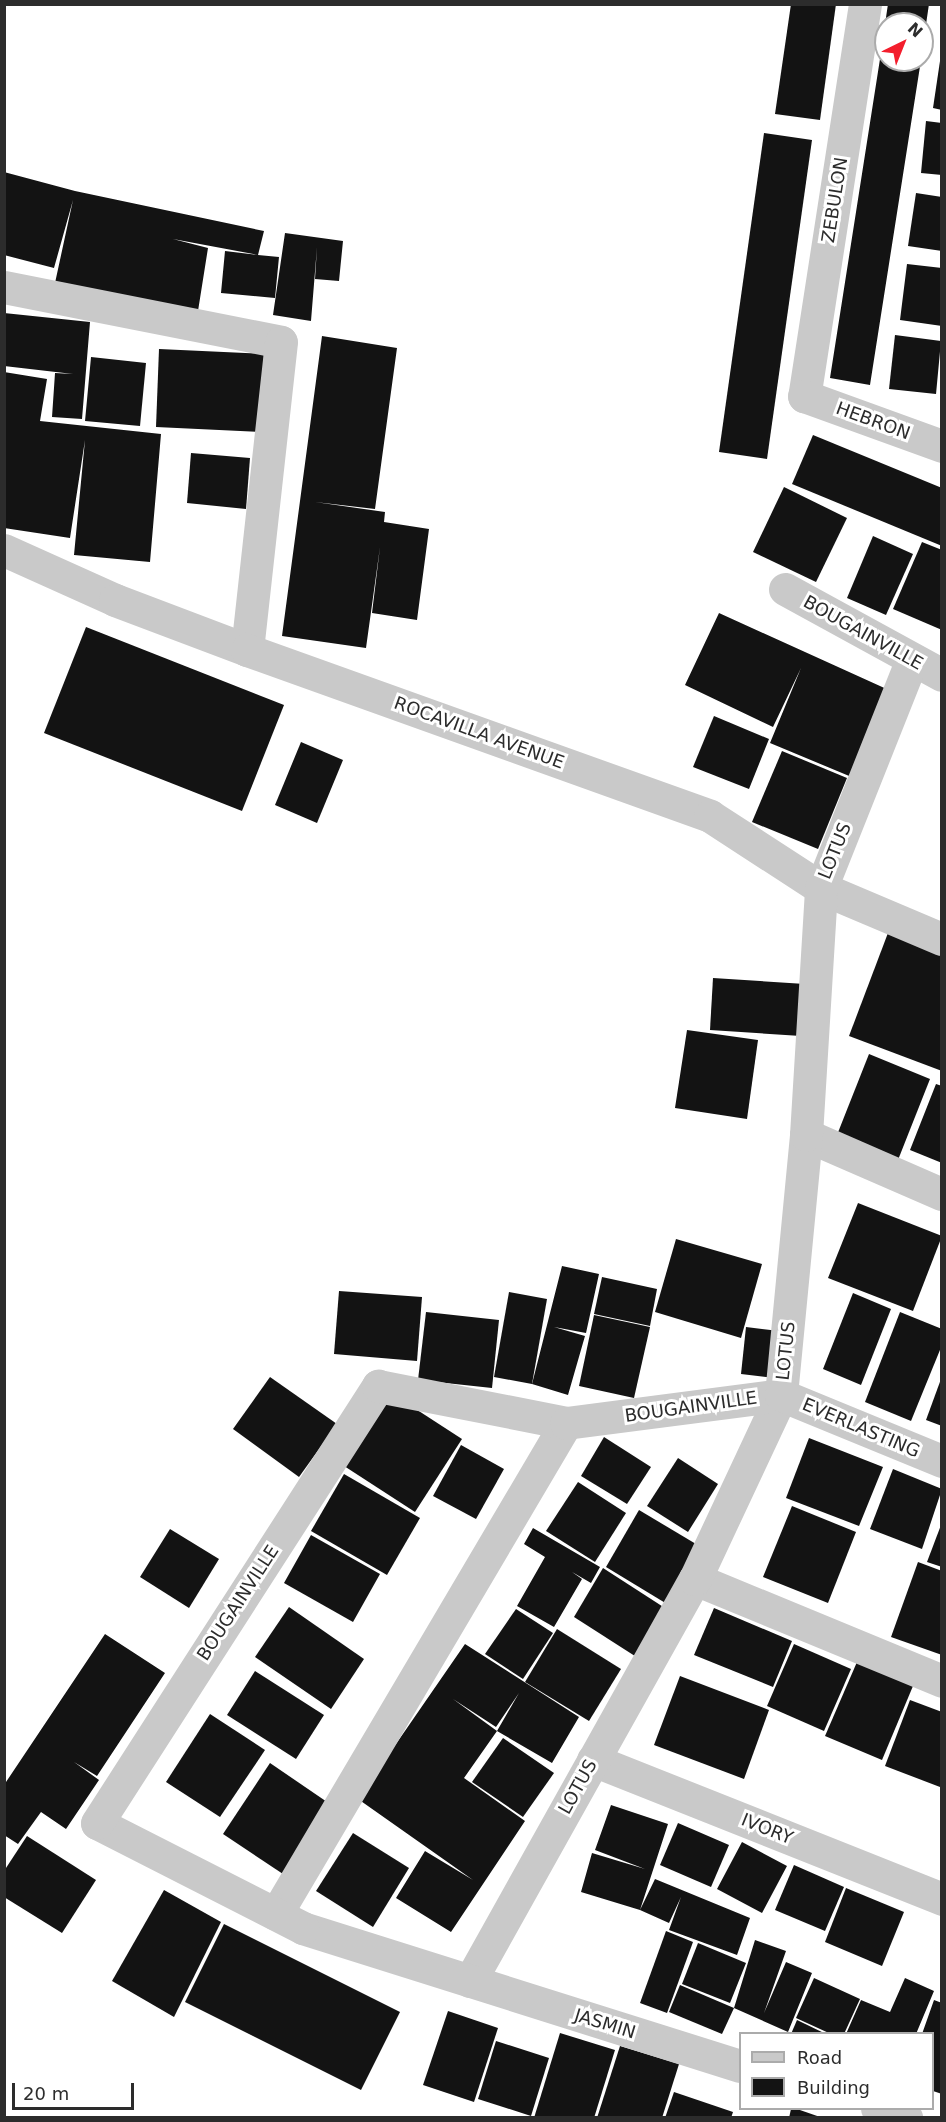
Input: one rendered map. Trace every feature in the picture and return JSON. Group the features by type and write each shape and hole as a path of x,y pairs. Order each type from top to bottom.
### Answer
{"street":[{"name":"ZEBULON","path":"804,396 866,4"},
{"path":"4,287 281,342 247,650"},
{"name":"HEBRON","path":"804,396 942,446"},
{"name":"ROCAVILLA AVENUE","path":"4,550 115,600 247,650 710,816 821,888 942,939"},
{"name":"BOUGAINVILLE","path":"785,589 911,662 942,675"},
{"name":"LOTUS","path":"470,1981 695,1579 781,1395 807,1135 821,888 911,662"},
{"path":"807,1135 942,1194"},
{"name":"BOUGAINVILLE","path":"470,1981 303,1928 97,1823 378,1386 566,1423 781,1395"},
{"name":"EVERLASTING","path":"781,1395 942,1461"},
{"path":"276,1914 566,1423"},
{"path":"695,1579 942,1681"},
{"name":"IVORY","path":"594,1760 942,1899"},
{"name":"JASMIN","path":"470,1981 739,2065"},
{"path":"880,2110 906,2118"}],"building":[{"path":"791,4 836,4 820,120 775,114"},
{"path":"888,4 929,4 928,12 887,12"},
{"path":"940,61 942,61 942,110 933,108"},
{"path":"878,72 919,72 870,385 830,378"},
{"path":"926,121 942,123 942,175 921,173"},
{"path":"764,133 812,140 767,459 719,452"},
{"path":"4,172 75,191 264,231 258,255 173,239 208,248 198,311 55,283 73,200 54,268 4,255"},
{"path":"916,193 942,197 942,251 908,246"},
{"path":"285,233 343,241 339,281 315,279 317,247 311,321 273,315"},
{"path":"225,251 279,257 275,298 221,293"},
{"path":"907,264 942,268 942,326 900,320"},
{"path":"4,313 90,322 82,419 52,417 55,373 73,374 4,366"},
{"path":"895,335 941,341 936,394 889,389"},
{"path":"322,336 397,348 375,509 315,502 385,512 384,522 429,529 417,620 372,613 380,547 366,648 282,636"},
{"path":"159,349 264,354 261,432 156,427"},
{"path":"91,357 146,363 140,426 85,421"},
{"path":"4,372 47,379 40,421 161,434 150,562 74,555 85,440 70,538 4,528"},
{"path":"813,435 942,488 942,546 792,484"},
{"path":"191,453 250,458 246,509 187,503"},
{"path":"784,487 847,518 816,582 753,552"},
{"path":"873,536 913,554 886,615 847,598"},
{"path":"922,542 942,550 942,630 893,609"},
{"path":"719,613 891,691 854,778 770,743 801,668 773,727 685,685"},
{"path":"86,627 284,705 242,811 44,733"},
{"path":"714,716 769,739 749,789 693,767"},
{"path":"301,742 343,760 317,823 275,805"},
{"path":"782,751 847,778 818,849 752,822"},
{"path":"891,925 942,944 942,1071 849,1036"},
{"path":"713,978 805,984 801,1036 710,1030"},
{"path":"687,1030 758,1040 747,1119 675,1108"},
{"path":"869,1054 930,1079 896,1165 835,1140"},
{"path":"936,1084 942,1086 942,1163 910,1150"},
{"path":"858,1203 942,1236 913,1311 828,1278"},
{"path":"676,1239 762,1264 741,1338 655,1312"},
{"path":"562,1266 599,1274 586,1333 554,1327 585,1336 568,1395 532,1384"},
{"path":"602,1277 657,1289 650,1326 594,1314"},
{"path":"339,1291 422,1297 417,1361 334,1354"},
{"path":"509,1292 547,1299 532,1384 494,1377"},
{"path":"853,1293 891,1309 861,1385 823,1369"},
{"path":"426,1312 499,1320 492,1388 418,1380"},
{"path":"900,1312 942,1329 942,1345 911,1421 865,1402"},
{"path":"594,1315 650,1327 634,1398 579,1386"},
{"path":"746,1327 779,1331 774,1378 741,1374"},
{"path":"270,1377 337,1424 299,1477 233,1429"},
{"path":"942,1379 942,1426 926,1420"},
{"path":"388,1391 462,1439 415,1512 341,1464"},
{"path":"604,1437 651,1467 627,1504 581,1476"},
{"path":"809,1438 883,1467 859,1526 786,1498"},
{"path":"461,1445 504,1469 476,1519 433,1496"},
{"path":"678,1458 718,1484 688,1532 647,1506"},
{"path":"893,1469 942,1489 922,1549 870,1529"},
{"path":"344,1474 420,1518 387,1575 311,1531"},
{"path":"578,1482 626,1513 595,1562 546,1531"},
{"path":"792,1506 856,1532 828,1603 763,1577"},
{"path":"639,1510 701,1547 667,1604 606,1567"},
{"path":"942,1525 942,1567 927,1562"},
{"path":"533,1528 600,1567 591,1583 572,1572 582,1579 554,1627 517,1606 545,1557 524,1544"},
{"path":"170,1529 219,1559 189,1608 140,1577"},
{"path":"311,1535 380,1574 353,1622 284,1583"},
{"path":"918,1562 942,1571 942,1655 891,1637"},
{"path":"603,1568 668,1610 638,1658 574,1617"},
{"path":"289,1607 364,1659 331,1709 255,1657"},
{"path":"714,1608 792,1641 773,1687 694,1655"},
{"path":"516,1609 553,1633 523,1679 485,1654"},
{"path":"557,1629 621,1669 589,1721 525,1682"},
{"path":"105,1634 165,1673 97,1776 74,1762 99,1780 66,1829 41,1812 18,1844 4,1835 4,1785"},
{"path":"465,1644 579,1717 552,1763 497,1731 464,1778 525,1821 451,1932 396,1898 425,1851 473,1880 358,1799","holes":["519,1693 497,1731 453,1699 496,1727"]},
{"path":"794,1644 851,1669 824,1731 767,1706"},
{"path":"857,1662 913,1686 882,1760 825,1736"},
{"path":"255,1671 324,1715 296,1759 227,1715"},
{"path":"680,1676 769,1710 744,1779 654,1745"},
{"path":"910,1700 942,1712 940,1787 885,1766"},
{"path":"210,1714 265,1750 220,1817 166,1782"},
{"path":"503,1738 554,1773 523,1817 472,1782"},
{"path":"270,1763 330,1804 283,1874 223,1834"},
{"path":"611,1805 668,1824 640,1910 581,1892 592,1853 645,1869 595,1850"},
{"path":"678,1823 729,1845 711,1887 660,1865"},
{"path":"353,1833 409,1868 373,1927 316,1891"},
{"path":"27,1836 96,1880 62,1933 4,1897 4,1871"},
{"path":"742,1842 787,1866 762,1913 717,1889"},
{"path":"794,1865 844,1887 825,1931 775,1910"},
{"path":"655,1879 750,1918 737,1955 669,1930 681,1897 669,1923 640,1910"},
{"path":"846,1888 904,1912 882,1966 825,1942"},
{"path":"164,1890 221,1922 174,2017 112,1981"},
{"path":"224,1924 400,2012 361,2090 185,2002"},
{"path":"666,1931 693,1942 667,2013 640,2003"},
{"path":"755,1940 786,1951 764,2013 786,1962 812,1973 788,2032 734,2008"},
{"path":"698,1943 746,1963 730,2003 682,1984"},
{"path":"814,1978 860,1999 845,2032 827,2032 796,2018"},
{"path":"905,1978 934,1991 917,2032 847,2032 861,2000 890,2012"},
{"path":"680,1985 734,2008 722,2034 669,2012"},
{"path":"934,2000 942,2003 942,2094 934,2091 934,2032 923,2032"},
{"path":"448,2011 498,2028 474,2102 423,2085"},
{"path":"797,2020 822,2032 792,2032"},
{"path":"560,2033 615,2050 594,2118 534,2118"},
{"path":"496,2041 549,2058 531,2116 478,2099"},
{"path":"620,2046 679,2064 662,2118 597,2118"},
{"path":"674,2092 733,2112 731,2118 665,2118"},
{"path":"791,2110 800,2110 823,2118 789,2118"}]}
